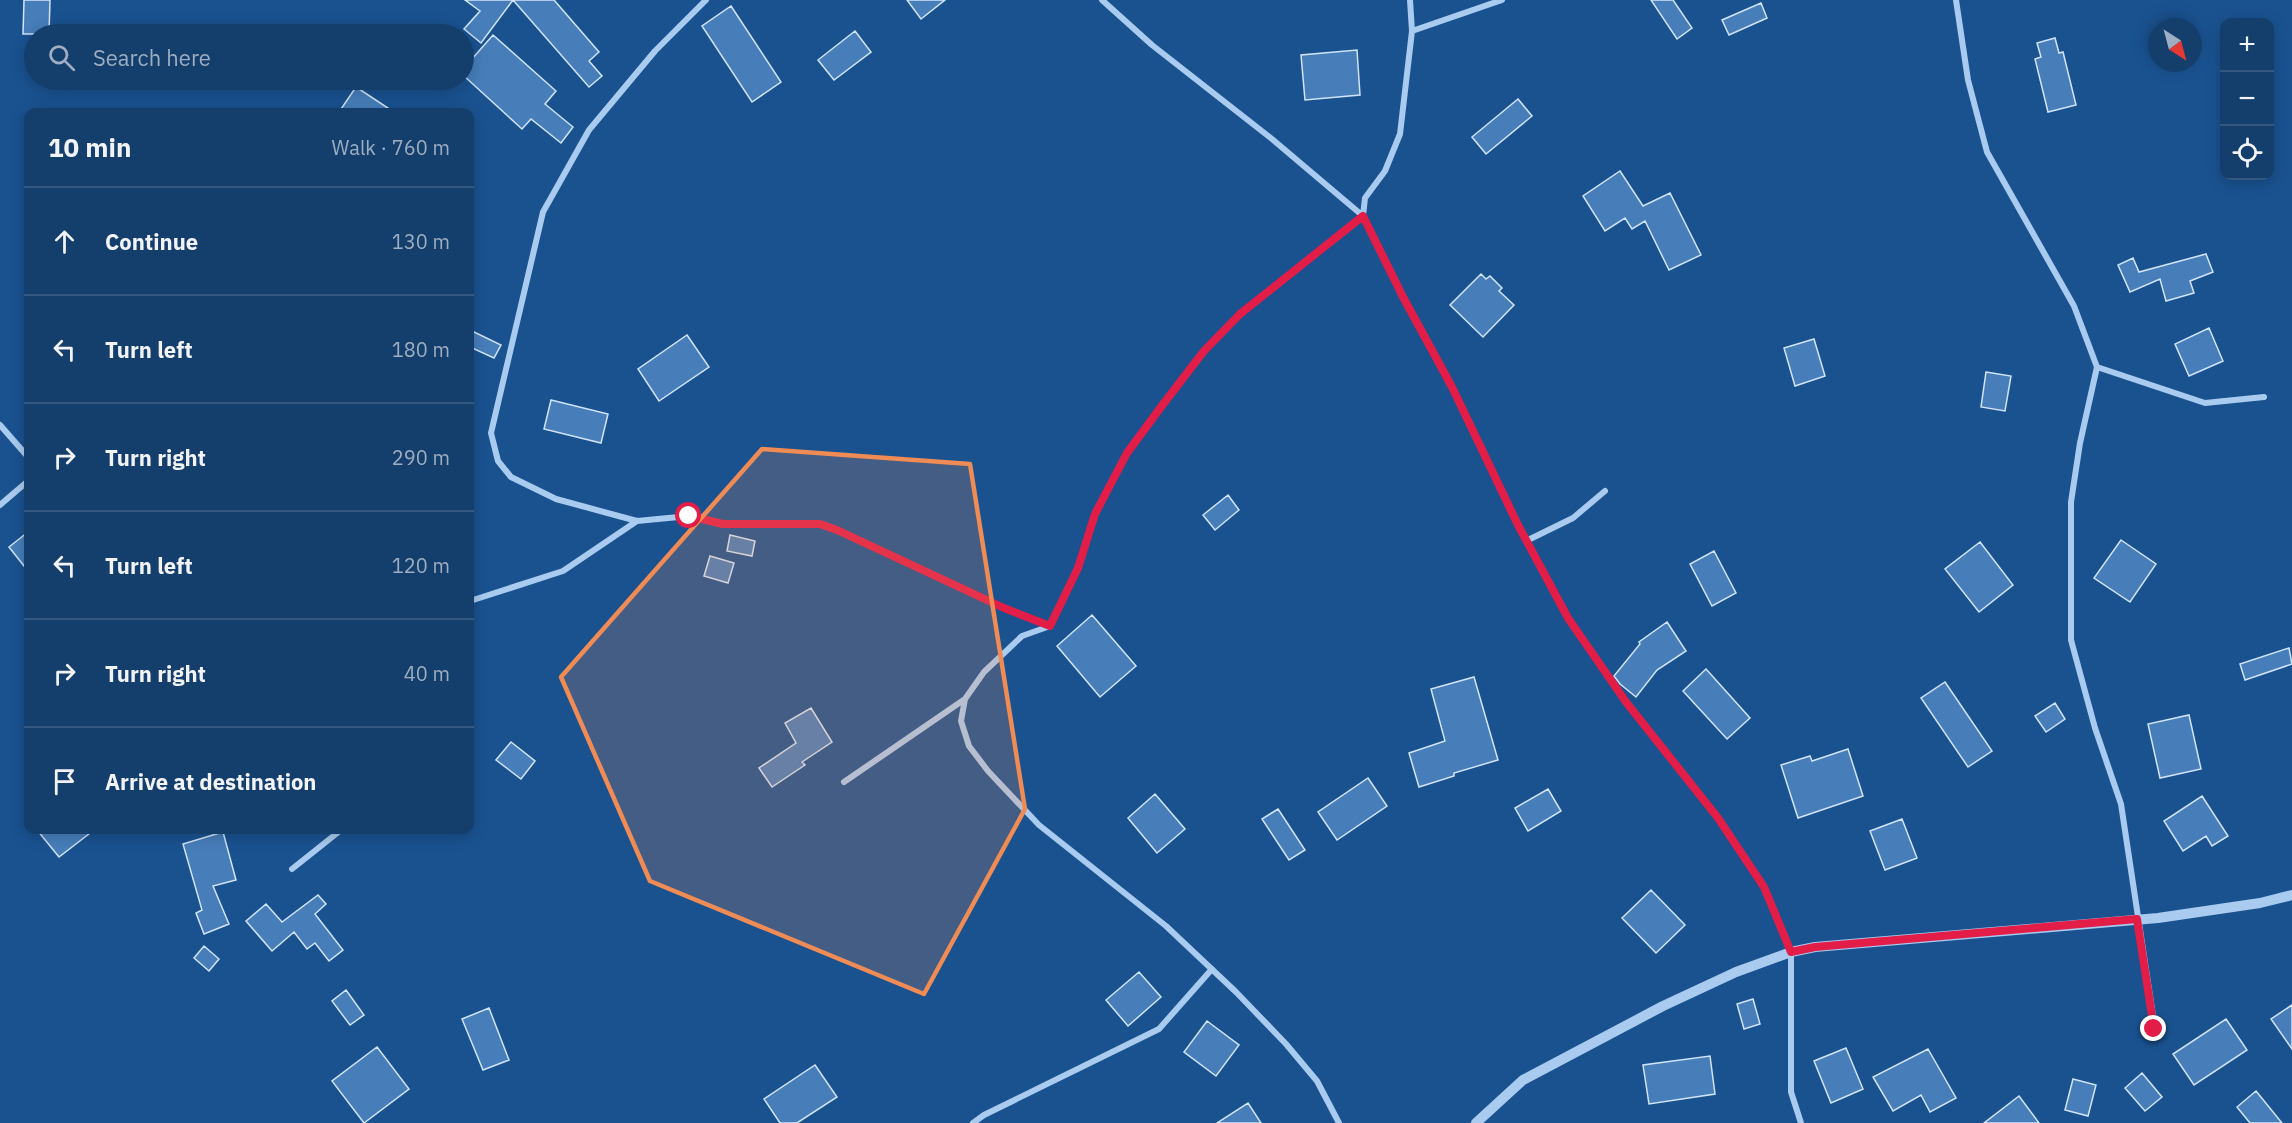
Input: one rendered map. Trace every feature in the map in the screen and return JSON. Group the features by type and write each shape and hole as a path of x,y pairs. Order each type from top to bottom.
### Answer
{"street":[{"path":"706,0 656,51 590,130 543,212 491,433 498,461 512,477 556,499 637,521 689,516 723,524 820,524 1004,608 1050,626"},
{"path":"1102,0 1152,45 1272,139 1363,216 1403,297 1452,387 1526,541 1568,618 1619,693 1718,818 1764,887 1791,952 1791,1092 1801,1123"},
{"path":"844,782 965,699 984,672 1022,636 1050,626 1078,568 1095,514 1127,453 1164,403 1204,351 1240,314 1363,216 1365,198 1385,171 1400,134 1412,31 1410,0"},
{"path":"1412,31 1502,0"},
{"path":"1956,0 1968,80 1987,152 2074,306 2097,367 2080,443 2071,502 2071,640 2095,728 2121,804 2154,1029"},
{"path":"2097,367 2205,403 2264,397"},
{"path":"0,425 24,452"},
{"path":"0,505 24,484"},
{"path":"1526,541 1573,518 1605,491"},
{"path":"474,600 563,572 637,521"},
{"path":"965,699 961,721 969,746 987,771 1039,825 1166,926 1212,969 1286,1044 1317,1081 1339,1123"},
{"path":"292,869 336,834"},
{"path":"1476,1123 1523,1080 1663,1006 1736,972 1791,952 1815,947 2158,918 2260,903 2292,895"},
{"path":"973,1123 984,1115 1159,1029 1212,969"}],"highlighted area":[{"path":"762,449 970,464 1025,809 924,994 650,881 561,677"}],"building":[{"path":"24,0 50,0 49,24 24,24 23,34"},
{"path":"465,0 513,0 481,43 474,37 474,24 468,24 480,11"},
{"path":"513,0 554,0 599,52 589,61 602,76 589,87"},
{"path":"907,0 945,0 921,19"},
{"path":"1651,0 1673,0 1692,28 1677,39"},
{"path":"1761,3 1767,18 1729,35 1722,20"},
{"path":"731,6 781,82 752,102 702,26"},
{"path":"855,31 871,52 834,80 818,60"},
{"path":"493,35 556,91 545,104 573,127 561,143 531,119 522,129 474,85 474,57"},
{"path":"2055,38 2059,53 2063,52 2076,105 2048,112 2035,59 2041,57 2037,43"},
{"path":"1357,50 1360,95 1305,100 1301,55"},
{"path":"354,90 361,90 388,108 342,108"},
{"path":"1518,99 1532,116 1486,154 1472,137"},
{"path":"1620,171 1643,206 1670,193 1701,255 1669,270 1645,221 1632,229 1625,218 1605,231 1583,196"},
{"path":"2206,254 2213,272 2190,281 2194,293 2166,301 2160,279 2130,292 2118,265 2133,258 2139,272"},
{"path":"1481,274 1486,279 1490,276 1502,288 1499,291 1514,305 1483,337 1450,305"},
{"path":"2209,328 2223,361 2189,376 2175,344"},
{"path":"474,332 501,345 494,358 474,349"},
{"path":"687,335 709,367 659,401 638,369"},
{"path":"1814,339 1825,376 1795,386 1784,348"},
{"path":"1986,372 2011,376 2005,411 1981,407"},
{"path":"551,400 608,414 601,443 544,429"},
{"path":"1228,495 1239,510 1215,530 1203,515"},
{"path":"24,535 24,566 9,547"},
{"path":"730,535 755,541 752,556 727,551"},
{"path":"2121,540 2156,564 2130,602 2094,578"},
{"path":"1980,542 2013,585 1979,612 1945,569"},
{"path":"1714,551 1736,593 1712,606 1690,564"},
{"path":"710,556 734,563 728,583 704,576"},
{"path":"1092,615 1136,666 1100,697 1057,646"},
{"path":"1667,622 1686,651 1657,670 1636,697 1614,676 1640,644 1639,642"},
{"path":"2289,648 2292,664 2245,680 2240,664"},
{"path":"1706,669 1750,718 1727,739 1683,691"},
{"path":"1474,677 1498,760 1454,773 1454,776 1419,787 1409,753 1445,741 1431,689"},
{"path":"1945,682 1992,751 1968,767 1921,698"},
{"path":"2055,703 2065,719 2046,732 2035,716"},
{"path":"811,708 832,742 802,762 805,765 772,787 759,768 796,743 785,723"},
{"path":"2189,715 2201,769 2160,778 2148,724"},
{"path":"511,742 535,761 521,779 496,760"},
{"path":"1848,749 1863,796 1798,818 1781,765 1810,756 1812,761"},
{"path":"1368,778 1387,806 1337,840 1318,812"},
{"path":"1548,789 1561,811 1528,831 1515,808"},
{"path":"1155,794 1185,829 1157,853 1128,818"},
{"path":"2202,796 2228,836 2212,846 2206,836 2183,851 2164,821"},
{"path":"1278,809 1305,850 1289,860 1262,819"},
{"path":"1902,819 1917,858 1885,870 1870,831"},
{"path":"40,834 89,834 59,857"},
{"path":"224,834 236,880 213,886 229,924 204,934 196,913 202,910 183,844"},
{"path":"1651,890 1685,925 1656,953 1622,918"},
{"path":"318,895 326,904 315,914 343,950 329,961 315,943 307,949 294,932 272,951 246,921 266,904 282,922"},
{"path":"204,946 219,959 209,971 194,958"},
{"path":"1139,972 1161,997 1128,1026 1106,1000"},
{"path":"346,990 364,1015 350,1025 332,1001"},
{"path":"1753,999 1760,1024 1744,1029 1737,1004"},
{"path":"2292,1005 2292,1049 2271,1019"},
{"path":"489,1008 509,1060 483,1070 462,1019"},
{"path":"2226,1019 2247,1050 2194,1085 2173,1054"},
{"path":"1207,1021 1239,1045 1216,1076 1184,1052"},
{"path":"377,1047 409,1089 364,1123 332,1081"},
{"path":"1846,1048 1863,1089 1831,1103 1814,1061"},
{"path":"1928,1049 1956,1098 1930,1112 1921,1095 1893,1111 1873,1077"},
{"path":"1710,1056 1715,1094 1649,1104 1643,1065"},
{"path":"815,1065 837,1097 797,1123 780,1123 764,1099"},
{"path":"2142,1073 2162,1097 2145,1111 2125,1088"},
{"path":"2073,1079 2096,1085 2088,1116 2065,1110"},
{"path":"2256,1091 2282,1123 2250,1123 2237,1107"},
{"path":"2019,1096 2039,1123 1984,1123"},
{"path":"1248,1103 1261,1123 1217,1123"}],"route":[{"path":"689,516 723,524 820,524 1004,608 1050,626 1078,568 1095,514 1127,453 1164,403 1204,351 1240,314 1363,216 1403,297 1452,387 1518,525 1568,618 1626,702 1718,818 1764,887 1791,952 1815,947 2137,919 2154,1029"}]}
